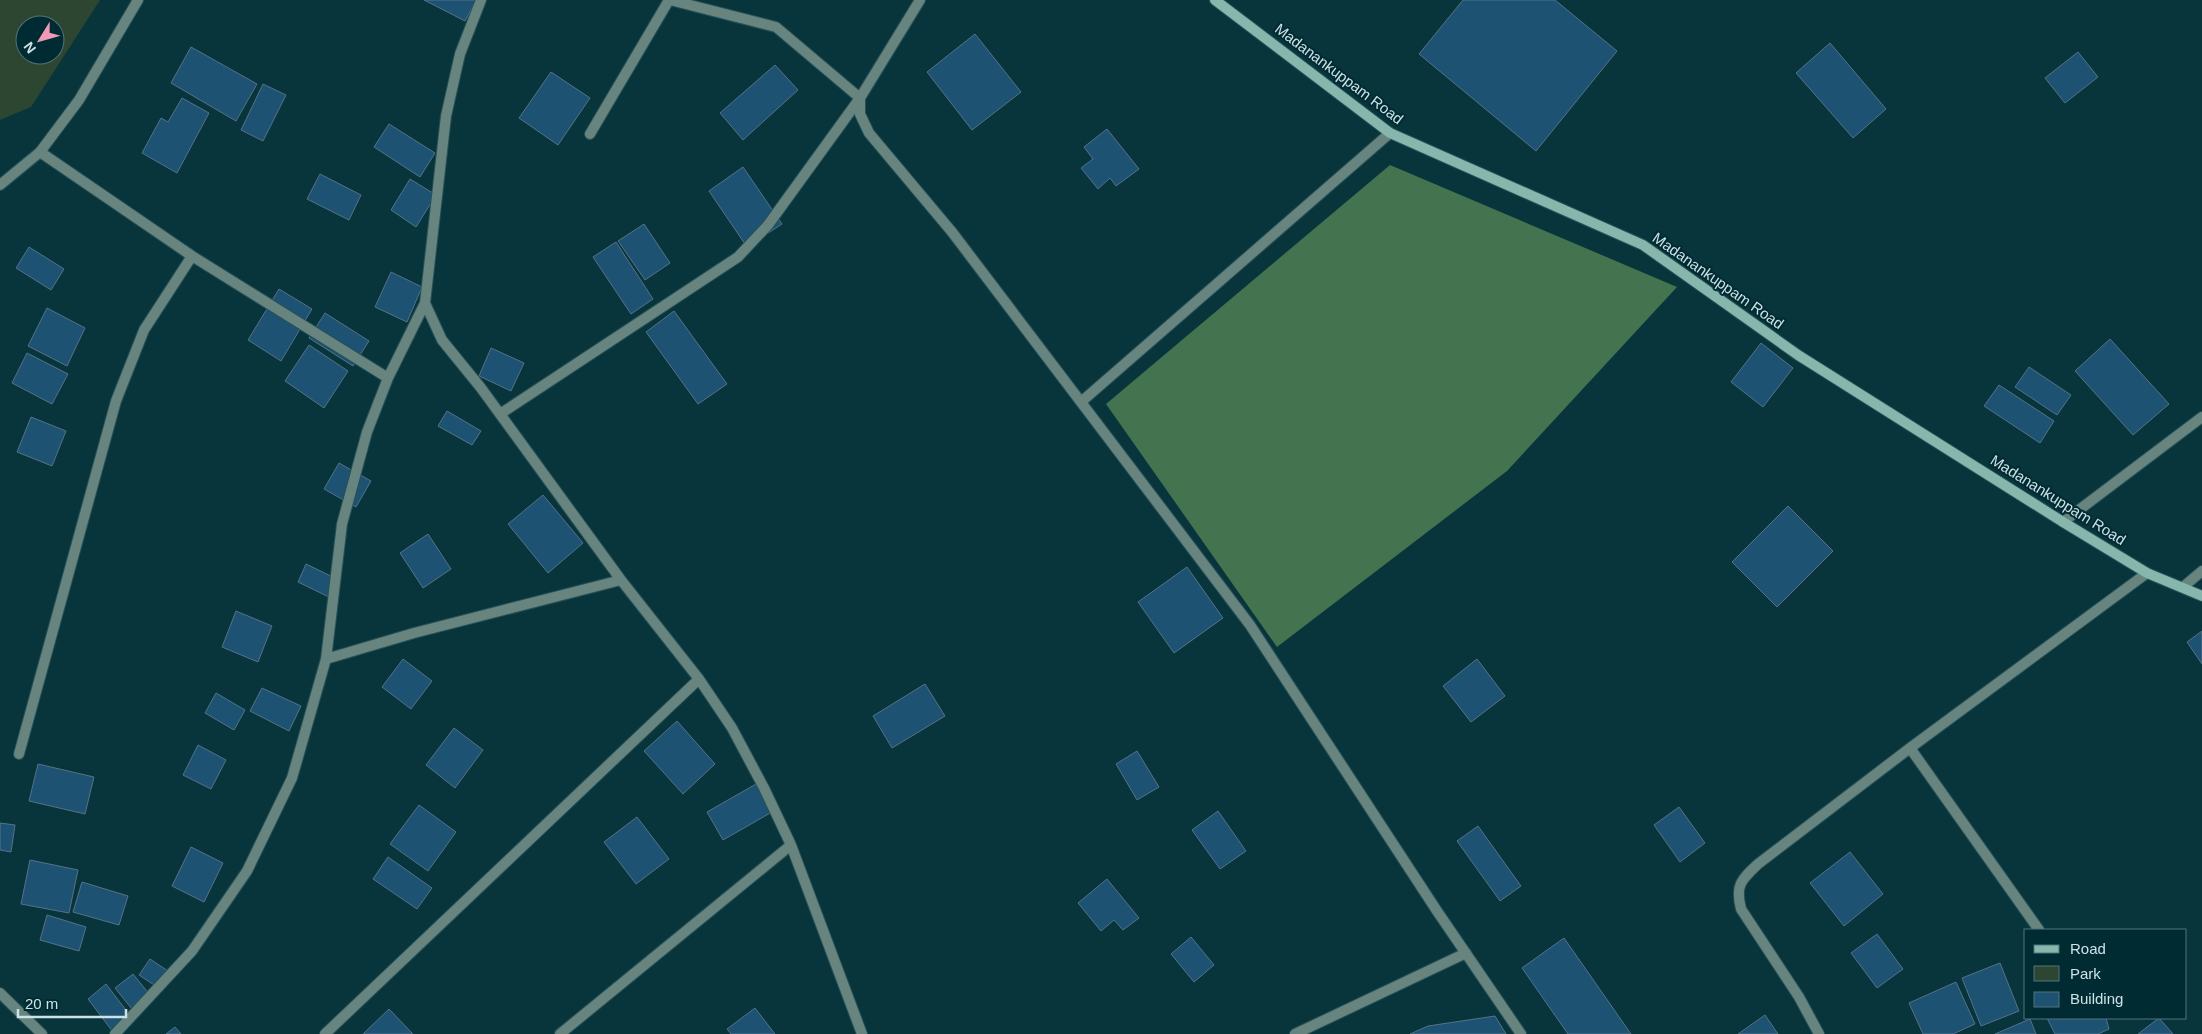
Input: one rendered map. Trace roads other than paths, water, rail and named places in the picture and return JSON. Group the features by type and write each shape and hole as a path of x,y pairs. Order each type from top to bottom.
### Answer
{"main road":[{"name":"Madanankuppam Road","path":"1215,0 1390,133 1643,245 1798,355 2063,522 2148,573 2202,596"}],"street":[{"path":"0,185 40,152 79,100 138,0"},
{"path":"114,1034 192,951 246,871 292,778 326,659 342,524 367,432 388,378 426,303 446,116 460,54 481,0"},
{"path":"590,134 670,0 776,27 860,98 860,114 869,133 952,232 1250,626 1520,1034"},
{"path":"500,414 738,257 768,225 860,98 920,0"},
{"path":"1081,402 1390,133"},
{"path":"40,152 192,256 388,378"},
{"path":"19,754 116,401 144,330 192,256"},
{"path":"426,303 442,340 500,414 621,580 699,679 732,728 764,788 791,845 862,1034"},
{"path":"2063,522 2202,417"},
{"path":"2182,587 2202,571"},
{"path":"1819,1034 1784,973 1742,909 1737,894 1744,878 1758,864 1910,748 2148,573"},
{"path":"326,659 414,633 621,580"},
{"path":"325,1034 699,679"},
{"path":"1910,748 2038,929"},
{"path":"560,1034 791,845"},
{"path":"1295,1034 1466,953"},
{"path":"0,993 42,1034"}]}
